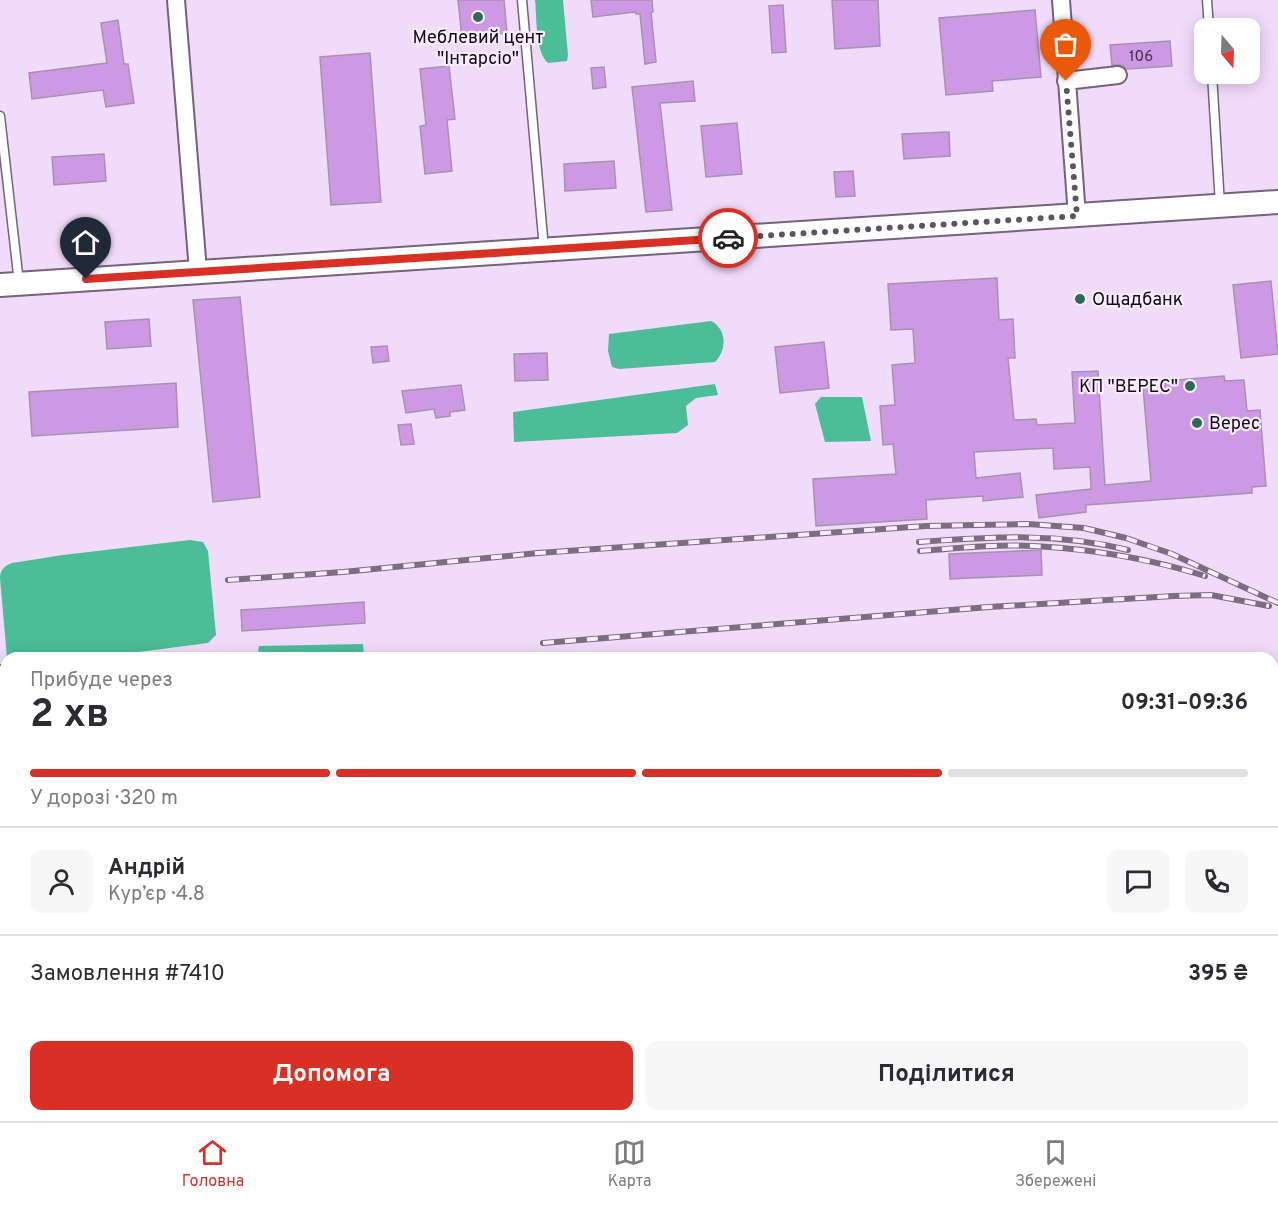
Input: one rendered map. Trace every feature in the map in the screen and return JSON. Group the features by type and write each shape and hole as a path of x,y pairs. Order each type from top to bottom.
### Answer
{"street":[{"path":"176,0 198,271"},
{"path":"1061,0 1077,216"},
{"path":"1066,81 1119,75"},
{"path":"9,284 1278,202"}],"lane":[{"path":"522,0 544,249"},
{"path":"1207,0 1208,18"},
{"path":"1213,84 1220,206"},
{"path":"0,116 9,284"}],"shaded area":[{"path":"535,0 563,0 567,61 548,63 544,58 539,43"},
{"path":"711,321 720,329 724,340 722,352 715,362 619,369 612,367 608,351 609,334"},
{"path":"715,384 718,395 696,398 686,406 688,425 677,433 514,442 513,412"},
{"path":"821,397 862,397 871,441 825,442 815,404"},
{"path":"190,540 203,542 208,551 216,635 208,643 139,652 6,652 0,578 2,571 12,563"},
{"path":"363,644 364,652 258,652 259,646"}],"building":[{"path":"458,0 504,0 507,33 462,38"},
{"path":"591,0 652,0 656,62 645,64 640,14 635,12 593,17"},
{"path":"832,0 878,0 880,46 835,49"},
{"path":"783,5 786,52 772,53 769,6"},
{"path":"1035,10 1041,77 992,81 993,91 946,95 939,18"},
{"path":"118,20 124,64 128,64 134,103 106,107 103,90 32,99 29,73 107,63 101,23"},
{"path":"1170,41 1172,66 1127,69 1122,65 1112,65 1110,45"},
{"path":"370,53 381,202 331,205 320,57"},
{"path":"449,66 455,119 447,120 452,171 425,174 420,126 426,125 420,69"},
{"path":"604,67 606,87 593,89 591,68"},
{"path":"693,81 695,101 660,103 672,210 646,212 632,87"},
{"path":"737,123 742,174 706,177 701,126"},
{"path":"949,132 950,156 904,159 902,134"},
{"path":"104,154 106,181 54,185 52,157"},
{"path":"614,161 616,188 565,191 564,164"},
{"path":"853,171 855,196 836,197 834,172"},
{"path":"997,278 999,320 1013,319 1015,358 1008,358 1014,420 1036,419 1037,425 1075,423 1072,372 1098,371 1105,485 1151,481 1143,387 1165,386 1165,381 1224,376 1225,381 1244,380 1247,411 1260,410 1266,486 1252,487 1252,493 1086,505 1086,512 1039,518 1036,495 1091,489 1090,467 1054,469 1053,448 974,452 976,478 1020,473 1023,497 983,501 983,496 926,500 927,519 816,526 813,479 896,474 893,444 883,445 880,406 895,405 892,365 915,363 913,329 891,330 888,284"},
{"path":"1271,281 1278,354 1241,358 1233,285"},
{"path":"240,297 260,497 213,502 193,300"},
{"path":"149,319 151,346 107,349 105,322"},
{"path":"824,342 829,388 780,393 775,347"},
{"path":"387,346 389,361 373,363 371,347"},
{"path":"547,353 548,380 515,381 514,354"},
{"path":"176,383 178,427 32,436 29,392"},
{"path":"461,385 465,410 450,412 450,416 436,418 434,409 406,413 402,391"},
{"path":"411,424 414,444 401,445 398,425"},
{"path":"1041,550 1042,575 950,579 949,554"},
{"path":"364,602 365,623 242,631 241,610"}],"railway":[{"path":"228,580 343,572 538,553 926,526 1028,524 1084,528 1126,538 1172,554 1278,603"},
{"path":"919,542 1024,537 1076,540 1128,550"},
{"path":"920,551 1006,546 1055,547 1142,560 1205,576"},
{"path":"543,643 989,607 1174,596 1211,595 1269,606"}],"way so far":[{"path":"728,238 1077,216 1066,81"}],"place":[{"name":"Меблевий цент \"Інтарсіо\"","path":"478,17"},
{"name":"Ощадбанк","path":"1080,299"},
{"name":"КП \"ВЕРЕС\"","path":"1190,386"},
{"name":"Верес","path":"1197,423"}],"route":[{"path":"86,279 728,238"}]}
